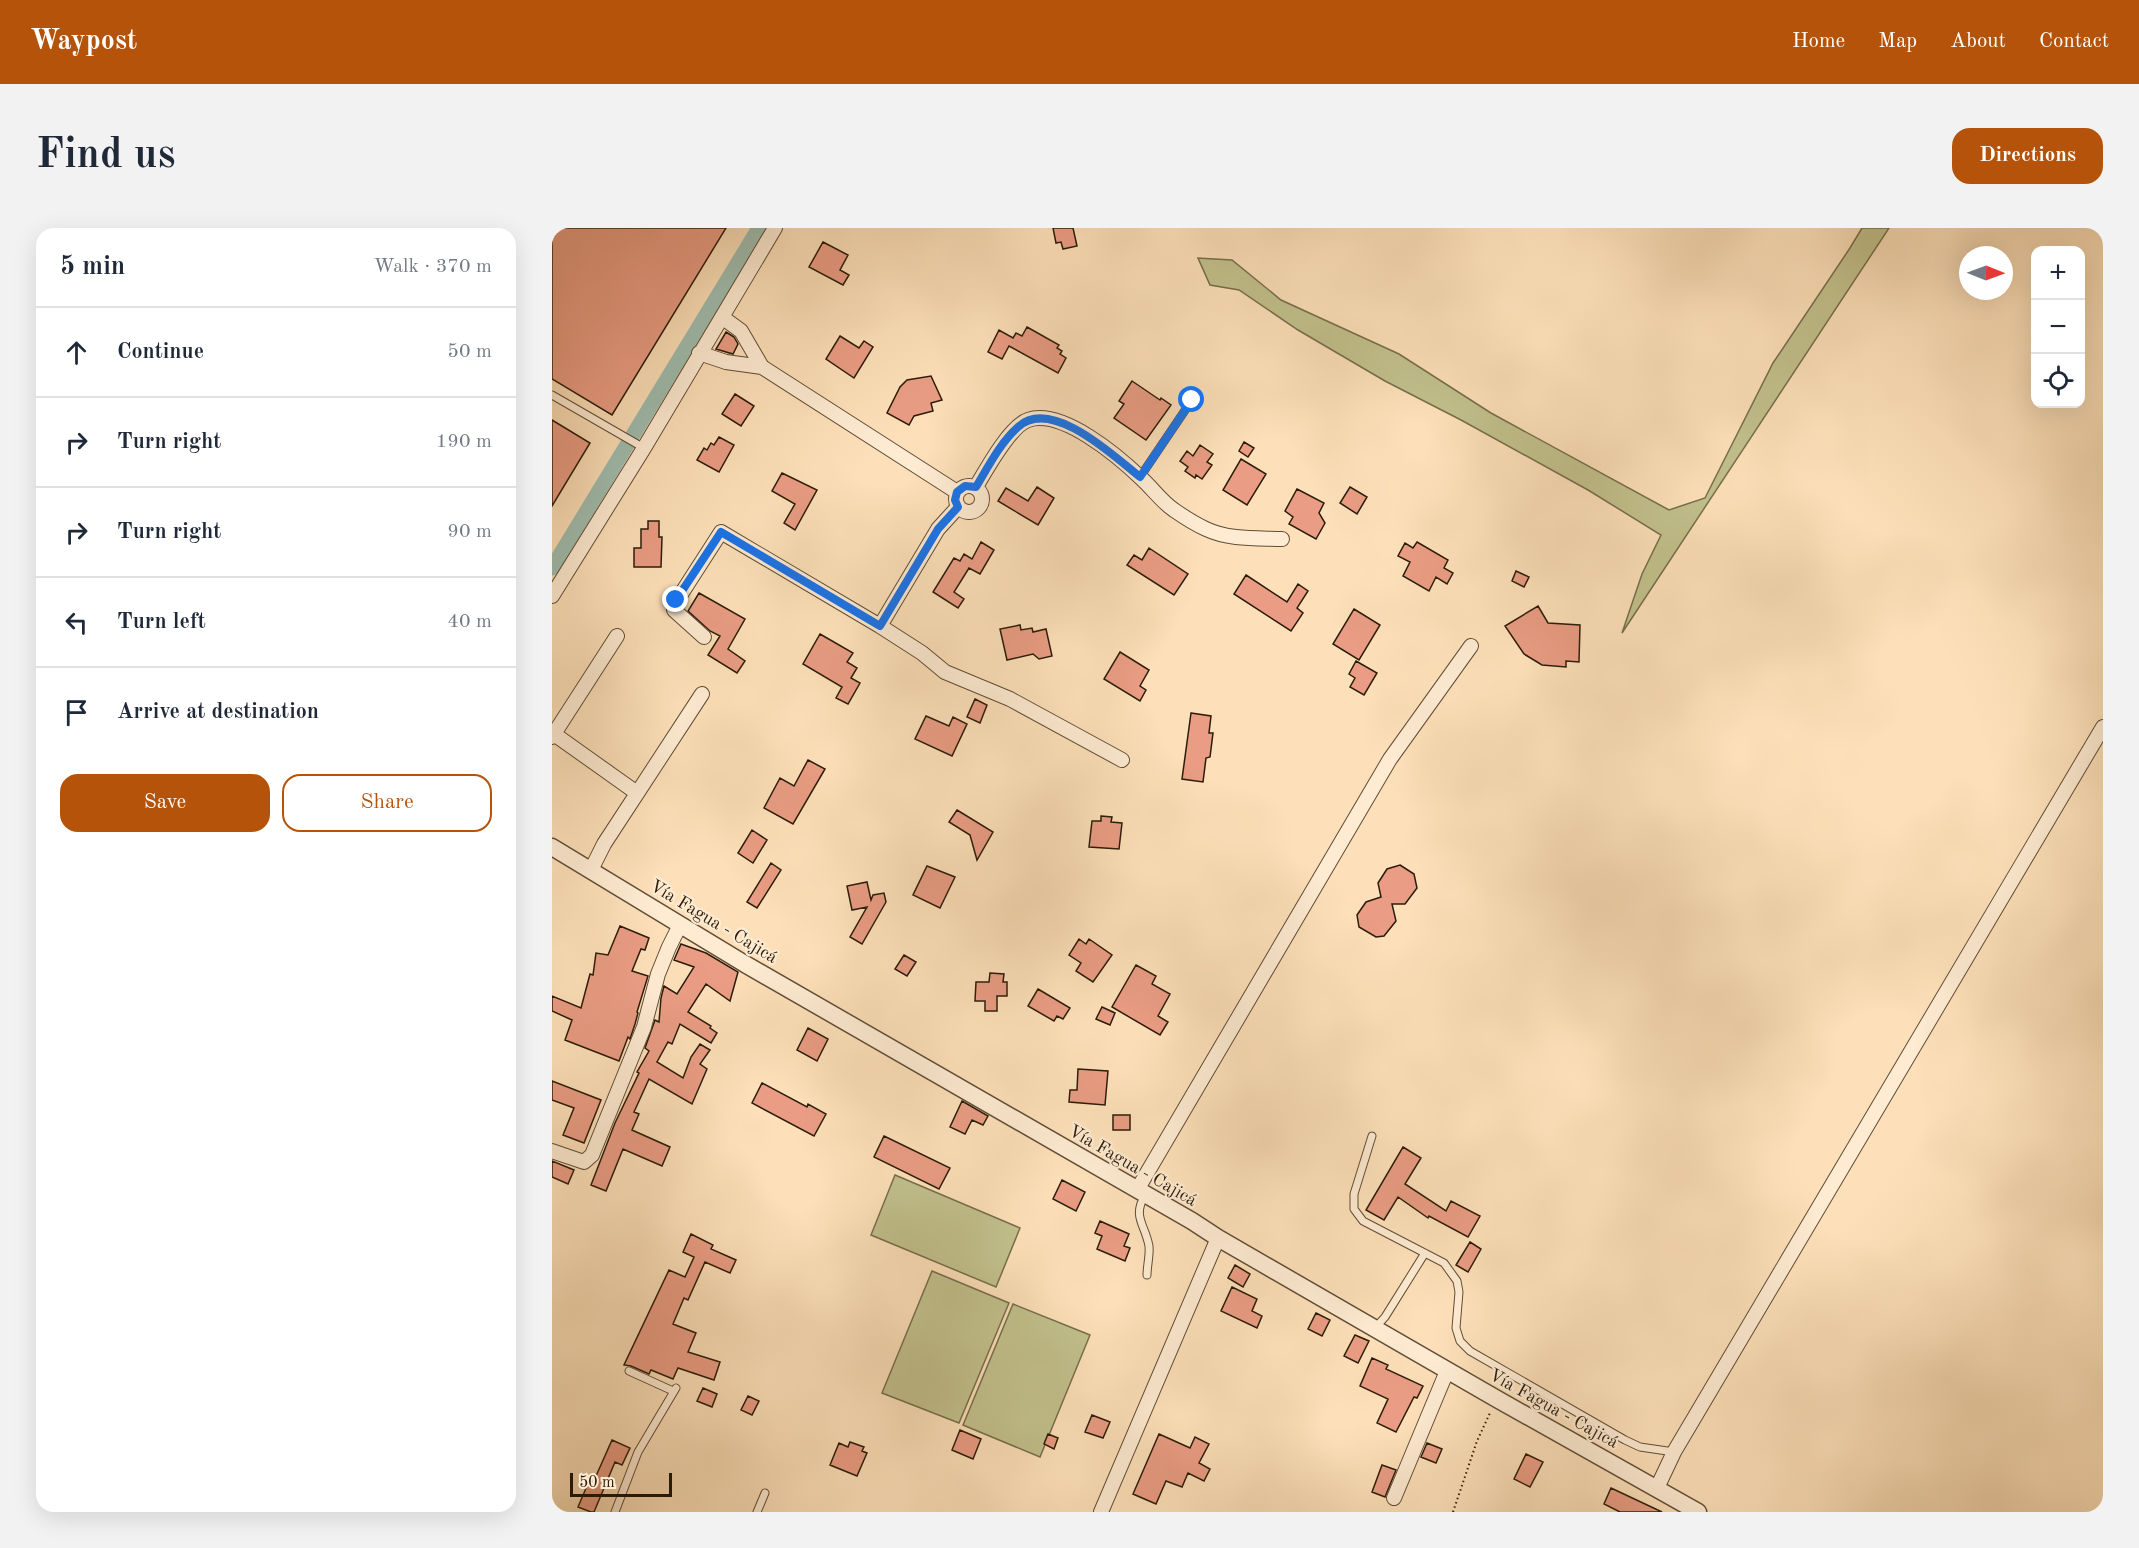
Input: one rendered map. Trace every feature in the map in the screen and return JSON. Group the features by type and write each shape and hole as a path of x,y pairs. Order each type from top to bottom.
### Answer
{"street":[{"path":"552,596 644,448 775,228"},
{"path":"722,317 741,332 762,367"},
{"path":"699,353 726,362 762,367 957,492"},
{"path":"976,487 998,452 1018,427 1027,420 1037,418 1067,424 1087,436 1140,477 1174,510 1207,530 1231,537 1282,539"},
{"path":"965,486 976,487 982,499 978,508 966,512 958,507 955,500 957,492 965,486"},
{"path":"880,626 938,529 958,507"},
{"path":"704,637 674,610 674,605 721,532 880,626 922,653 945,672 1010,699 1122,760"},
{"path":"617,636 553,736 637,793"},
{"path":"1141,1192 1390,759 1471,646"},
{"path":"591,870 604,844 702,694"},
{"path":"1657,1488 1674,1452 2103,727"},
{"name":"Vía Fagua - Cajicá","path":"552,847 680,925 1447,1371 1698,1512"},
{"path":"552,1151 584,1162 592,1155 644,1027 658,974 680,925"},
{"path":"1101,1512 1218,1238"},
{"path":"1394,1498 1447,1371"}],"lane":[{"path":"552,395 644,448"},
{"path":"1140,477 1192,400"},
{"path":"1372,1136 1354,1194 1354,1209 1363,1221 1444,1263 1457,1281 1459,1292 1456,1328 1460,1341 1470,1351 1632,1444 1674,1452"},
{"path":"1141,1192 1139,1220 1149,1249 1146,1275"},
{"path":"1375,1328 1385,1317 1425,1253"},
{"path":"615,1512 638,1452 674,1389 628,1371"},
{"path":"757,1512 765,1493"}],"path":[{"path":"1453,1512 1478,1441 1497,1399"}],"shaded area":[{"path":"1862,228 1889,228 1622,633 1642,574 1661,535 1588,490 1385,381 1298,330 1239,290 1210,285 1198,258 1232,260 1281,300 1399,354 1491,413 1669,510 1705,498 1773,363"},
{"path":"895,1175 1020,1228 996,1287 871,1235"},
{"path":"932,1271 1009,1303 959,1423 882,1393"},
{"path":"1013,1304 1090,1335 1040,1457 963,1425"}],"building":[{"path":"559,228 726,228 612,415 552,379 552,239"},
{"path":"1053,228 1073,228 1077,246 1063,249 1061,242 1056,243"},
{"path":"823,242 848,255 840,270 849,275 843,285 809,267"},
{"path":"1027,327 1059,345 1057,348 1062,351 1060,354 1066,358 1058,373 1009,346 1002,359 988,352 999,330 1013,338 1016,333 1022,336"},
{"path":"726,332 734,337 738,344 733,354 716,349"},
{"path":"840,336 859,348 864,341 873,347 854,378 826,359"},
{"path":"931,376 942,400 931,403 933,411 914,416 909,425 887,413 900,387 907,380"},
{"path":"1132,381 1171,405 1146,440 1114,418 1124,404 1119,401"},
{"path":"735,394 754,406 741,426 722,414"},
{"path":"552,420 590,443 552,506"},
{"path":"719,437 734,445 719,472 697,460 704,448 707,450 711,443 714,445"},
{"path":"1244,442 1254,448 1248,457 1239,451"},
{"path":"1200,445 1213,454 1207,462 1212,465 1202,479 1196,475 1195,478 1185,471 1188,467 1180,461 1187,451 1193,456"},
{"path":"1241,459 1266,474 1247,505 1223,490"},
{"path":"782,473 817,490 795,530 784,523 795,504 772,491"},
{"path":"1037,487 1054,498 1038,525 998,501 1006,488 1028,501"},
{"path":"1350,487 1367,497 1357,514 1340,503"},
{"path":"1297,489 1324,503 1319,513 1325,523 1316,539 1289,524 1293,517 1285,511"},
{"path":"648,521 659,521 659,537 662,537 661,567 634,567 634,548 641,548 641,529 648,529"},
{"path":"981,542 994,550 980,574 969,568 954,592 964,599 958,608 933,592 954,558 960,561 964,554 972,559"},
{"path":"1417,542 1448,560 1444,568 1453,573 1447,584 1436,577 1429,591 1403,576 1410,562 1398,556 1405,543 1413,548"},
{"path":"1149,548 1188,574 1174,595 1127,565 1134,555 1142,560"},
{"path":"1516,571 1529,577 1524,587 1512,581"},
{"path":"1246,575 1287,602 1298,584 1308,591 1297,608 1303,613 1291,631 1234,594"},
{"path":"699,593 745,619 728,649 745,661 737,673 708,655 720,636 710,631 688,611"},
{"path":"1538,606 1548,623 1580,625 1579,662 1566,661 1566,667 1542,665 1524,654 1505,626"},
{"path":"1354,609 1380,625 1359,660 1333,644"},
{"path":"1020,625 1021,630 1032,628 1033,632 1046,629 1052,656 1039,659 1033,654 1007,660 1000,629"},
{"path":"820,634 853,653 847,662 857,668 851,678 860,683 848,704 836,698 842,687 803,664"},
{"path":"1120,652 1149,670 1140,686 1146,690 1140,701 1104,679"},
{"path":"1356,661 1377,673 1364,695 1350,687 1355,678 1349,674"},
{"path":"975,699 987,705 980,723 967,717"},
{"path":"1191,713 1211,716 1209,733 1213,733 1210,757 1206,758 1203,782 1182,779"},
{"path":"926,716 949,726 953,717 967,724 952,756 915,739"},
{"path":"808,760 825,769 793,824 764,808 780,778 794,786"},
{"path":"957,810 993,832 977,860 970,835 949,822"},
{"path":"1101,816 1112,817 1111,822 1122,823 1119,849 1089,847 1092,821 1101,821"},
{"path":"752,830 767,840 753,863 738,853"},
{"path":"771,863 781,870 757,908 747,902"},
{"path":"1400,865 1414,874 1417,888 1405,904 1392,904 1396,921 1384,936 1376,937 1359,927 1357,915 1366,902 1381,897 1378,883 1387,869"},
{"path":"927,866 955,877 940,908 913,895"},
{"path":"867,882 871,900 873,895 884,893 886,902 862,944 850,937 867,907 852,910 847,886"},
{"path":"620,926 649,938 645,950 641,949 632,971 648,976 630,1039 628,1037 619,1061 565,1040 572,1020 552,1011 552,996 581,1008 590,974 593,975 596,953 608,955"},
{"path":"1079,939 1086,944 1089,939 1112,955 1093,982 1076,971 1081,963 1069,955"},
{"path":"681,944 706,953 738,972 730,1001 706,984 688,1012 711,1026 710,1028 717,1033 711,1043 680,1024 672,1044 668,1042 657,1062 683,1078 691,1057 700,1044 710,1050 700,1064 707,1069 692,1104 649,1079 634,1112 639,1114 632,1130 670,1147 662,1166 623,1149 606,1191 591,1185 615,1123 639,1073 637,1072 649,1051 645,1048 655,1020 659,1022 664,986 677,994 694,967 674,960"},
{"path":"904,955 916,962 907,976 895,969"},
{"path":"1136,965 1156,976 1152,984 1170,994 1158,1016 1168,1022 1160,1035 1112,1007"},
{"path":"990,973 1004,974 1003,982 1007,982 1007,996 997,996 997,1011 985,1011 985,1001 975,1001 976,982 989,982"},
{"path":"1038,989 1070,1008 1063,1019 1057,1016 1054,1021 1028,1006"},
{"path":"1102,1007 1115,1013 1110,1025 1096,1019"},
{"path":"808,1028 828,1039 817,1061 797,1050"},
{"path":"1078,1069 1108,1071 1105,1105 1069,1102 1070,1090 1077,1090"},
{"path":"552,1081 601,1100 584,1143 563,1135 574,1108 552,1100"},
{"path":"762,1083 807,1107 808,1104 826,1114 814,1136 752,1103"},
{"path":"962,1101 988,1116 983,1125 972,1120 965,1134 950,1127"},
{"path":"1113,1115 1130,1115 1130,1130 1113,1130"},
{"path":"884,1136 950,1168 939,1189 874,1157"},
{"path":"1403,1147 1421,1158 1405,1184 1446,1211 1451,1201 1480,1216 1468,1237 1429,1216 1428,1218 1398,1197 1384,1220 1366,1210"},
{"path":"552,1161 574,1170 568,1184 552,1177"},
{"path":"1062,1180 1085,1192 1076,1211 1053,1199"},
{"path":"1100,1221 1129,1234 1124,1246 1130,1248 1125,1261 1097,1249 1102,1236 1095,1233"},
{"path":"691,1234 713,1245 711,1249 736,1260 730,1273 705,1262 688,1300 684,1298 673,1324 696,1333 688,1352 720,1362 714,1380 678,1368 673,1379 651,1370 649,1374 624,1365 669,1270 685,1277 694,1257 683,1252"},
{"path":"1470,1242 1481,1249 1468,1272 1456,1265"},
{"path":"1235,1265 1250,1274 1243,1287 1228,1278"},
{"path":"1232,1287 1257,1299 1252,1311 1262,1316 1257,1328 1221,1311"},
{"path":"1316,1313 1330,1320 1322,1336 1308,1329"},
{"path":"1355,1335 1369,1341 1358,1363 1344,1356"},
{"path":"1372,1358 1388,1365 1386,1369 1423,1386 1417,1398 1414,1397 1396,1432 1377,1423 1388,1399 1360,1386"},
{"path":"703,1388 717,1394 712,1407 697,1401"},
{"path":"748,1396 759,1401 752,1415 741,1410"},
{"path":"1092,1415 1110,1422 1103,1438 1085,1432"},
{"path":"960,1430 981,1439 973,1459 952,1450"},
{"path":"1048,1434 1058,1438 1054,1449 1044,1444"},
{"path":"1159,1434 1190,1448 1195,1437 1209,1444 1199,1463 1210,1469 1204,1481 1188,1473 1182,1487 1166,1481 1156,1504 1133,1494"},
{"path":"612,1440 630,1448 622,1465 615,1462 594,1512 578,1507 592,1474 596,1476"},
{"path":"850,1442 864,1447 862,1451 867,1453 857,1476 830,1465 839,1443 848,1447"},
{"path":"1427,1443 1442,1449 1436,1463 1421,1457"},
{"path":"1526,1454 1543,1462 1530,1487 1514,1479"},
{"path":"1382,1465 1396,1470 1385,1497 1372,1492"},
{"path":"1611,1488 1662,1512 1620,1512 1604,1504"}],"waterway":[{"path":"552,568 759,228"}],"route":[{"path":"676,600 721,532 880,626 938,529 958,507 955,500 957,492 965,486 976,487 1003,445 1027,420 1037,418 1067,424 1087,436 1140,477 1192,400"}]}
